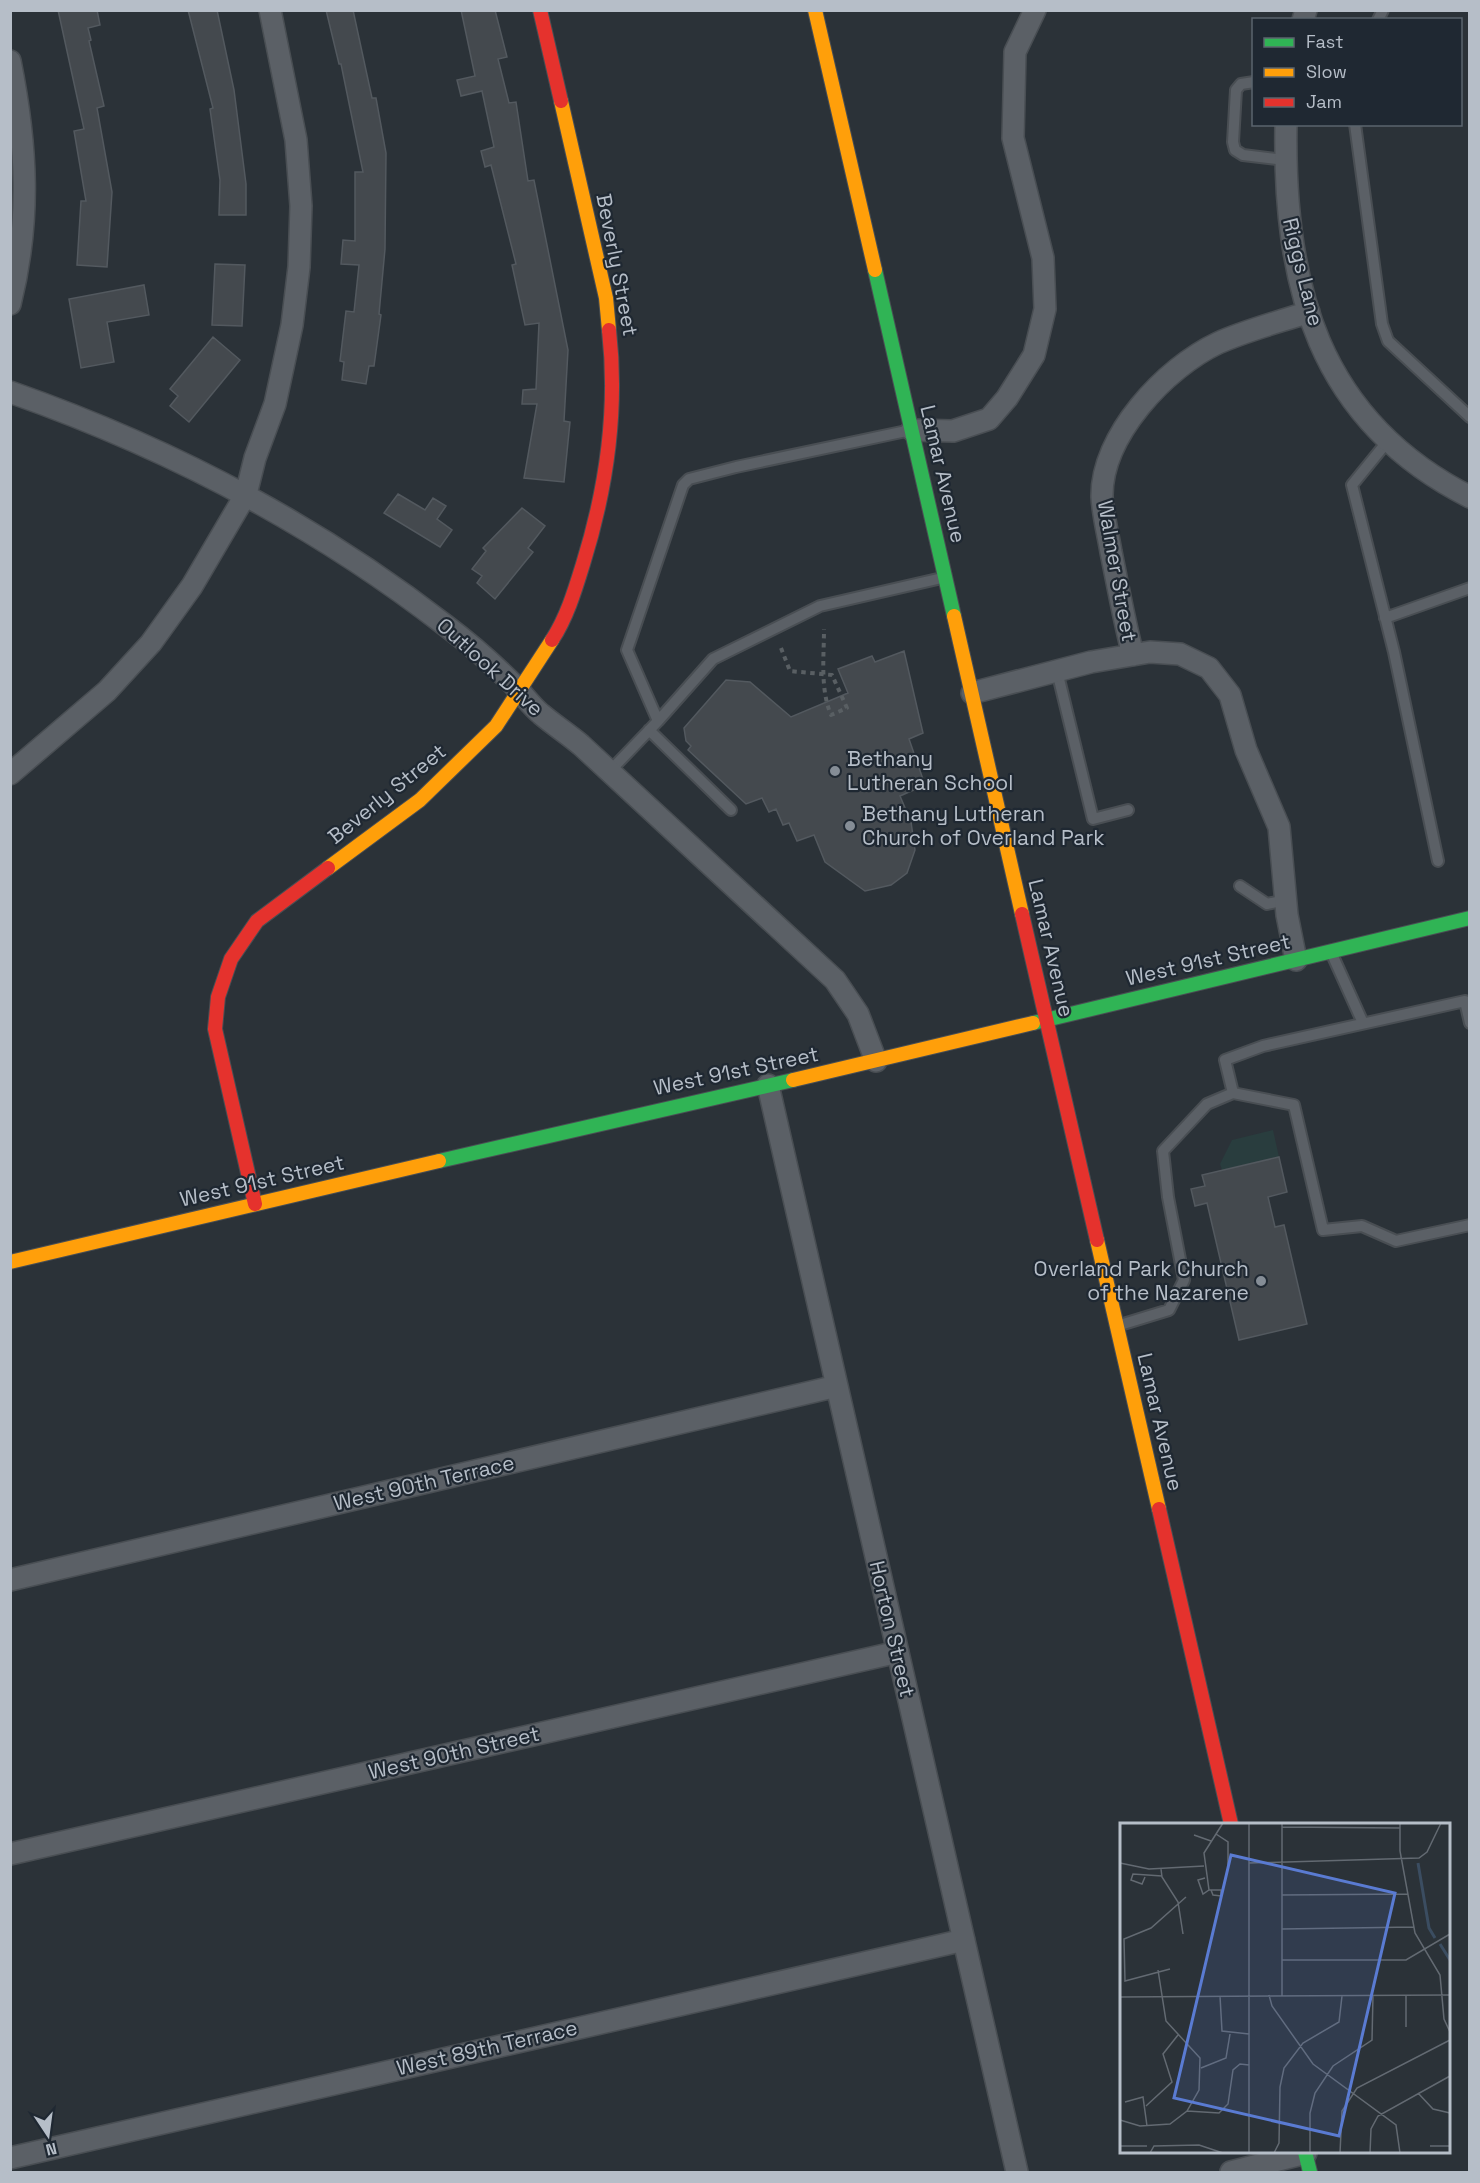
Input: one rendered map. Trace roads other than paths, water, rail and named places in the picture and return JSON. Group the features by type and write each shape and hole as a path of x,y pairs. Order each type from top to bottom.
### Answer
{"street":[{"path":"10,774 108,692 152,643 192,586 246,494 255,458 275,404 292,325 300,267 301,206 296,140 270,10"},
{"name":"Beverly Street","path":"255,1204 215,1029 215,1001 223,971 237,944 257,921 420,800 496,726 559,629 594,532 607,471 613,404 612,354 606,298 540,10"},
{"name":"Lamar Avenue","path":"815,10 1231,1823"},
{"path":"912,430 953,431 989,419 1007,398 1034,355 1045,309 1043,258 1013,138 1015,52 1035,10"},
{"path":"10,61 22,121 26,169 25,219 18,272 10,304"},
{"name":"Riggs Lane","path":"1286,126 1285,160 1290,237 1309,312 1323,350 1343,388 1367,422 1387,442 1438,482 1470,497"},
{"name":"Walmer Street","path":"1133,655 1102,499 1105,469 1116,442 1141,405 1166,380 1203,352 1232,338 1309,312"},
{"name":"Outlook Drive","path":"10,392 110,429 196,468 246,494 363,564 486,657 540,714 563,729 610,771 835,980 858,1014 876,1062"},
{"path":"972,693 1057,671 1133,655 1166,651 1180,654 1209,668 1230,695 1246,750 1279,826 1286,900 1296,960"},
{"name":"West 91st Street","path":"10,1262 768,1085 876,1062 1470,918"},
{"name":"Horton Street","path":"768,1085 1017,2172"},
{"name":"West 90th Terrace","path":"10,1580 837,1386"},
{"name":"West 90th Street","path":"10,1854 898,1652"},
{"name":"West 89th Terrace","path":"10,2158 964,1940"},
{"path":"1231,2172 1307,2159"}],"lane":[{"path":"1252,82 1241,84 1236,90 1233,142 1235,150 1243,155 1285,160"},
{"path":"1354,126 1382,324 1388,341 1470,417"},
{"path":"658,722 627,650 682,485 689,479 736,467 912,430"},
{"path":"1387,442 1352,485 1385,618 1438,861"},
{"path":"610,771 658,722 713,659 820,606 945,577"},
{"path":"1385,618 1470,588"},
{"path":"1057,671 1093,819 1128,810"},
{"path":"649,730 731,810"},
{"path":"1240,886 1267,904 1286,900"},
{"path":"1330,952 1363,1023"},
{"path":"1233,1093 1225,1060 1263,1046 1465,1001 1470,1023"},
{"path":"1117,1326 1168,1310 1184,1280 1168,1197 1164,1151 1207,1104 1233,1093 1294,1105 1323,1230 1362,1226 1396,1241 1470,1225"}],"place":[{"name":"Bethany Lutheran School","path":"835,771"},
{"name":"Bethany Lutheran Church of Overland Park","path":"850,826"},
{"name":"Overland Park Church of the Nazarene","path":"1261,1281"}]}
